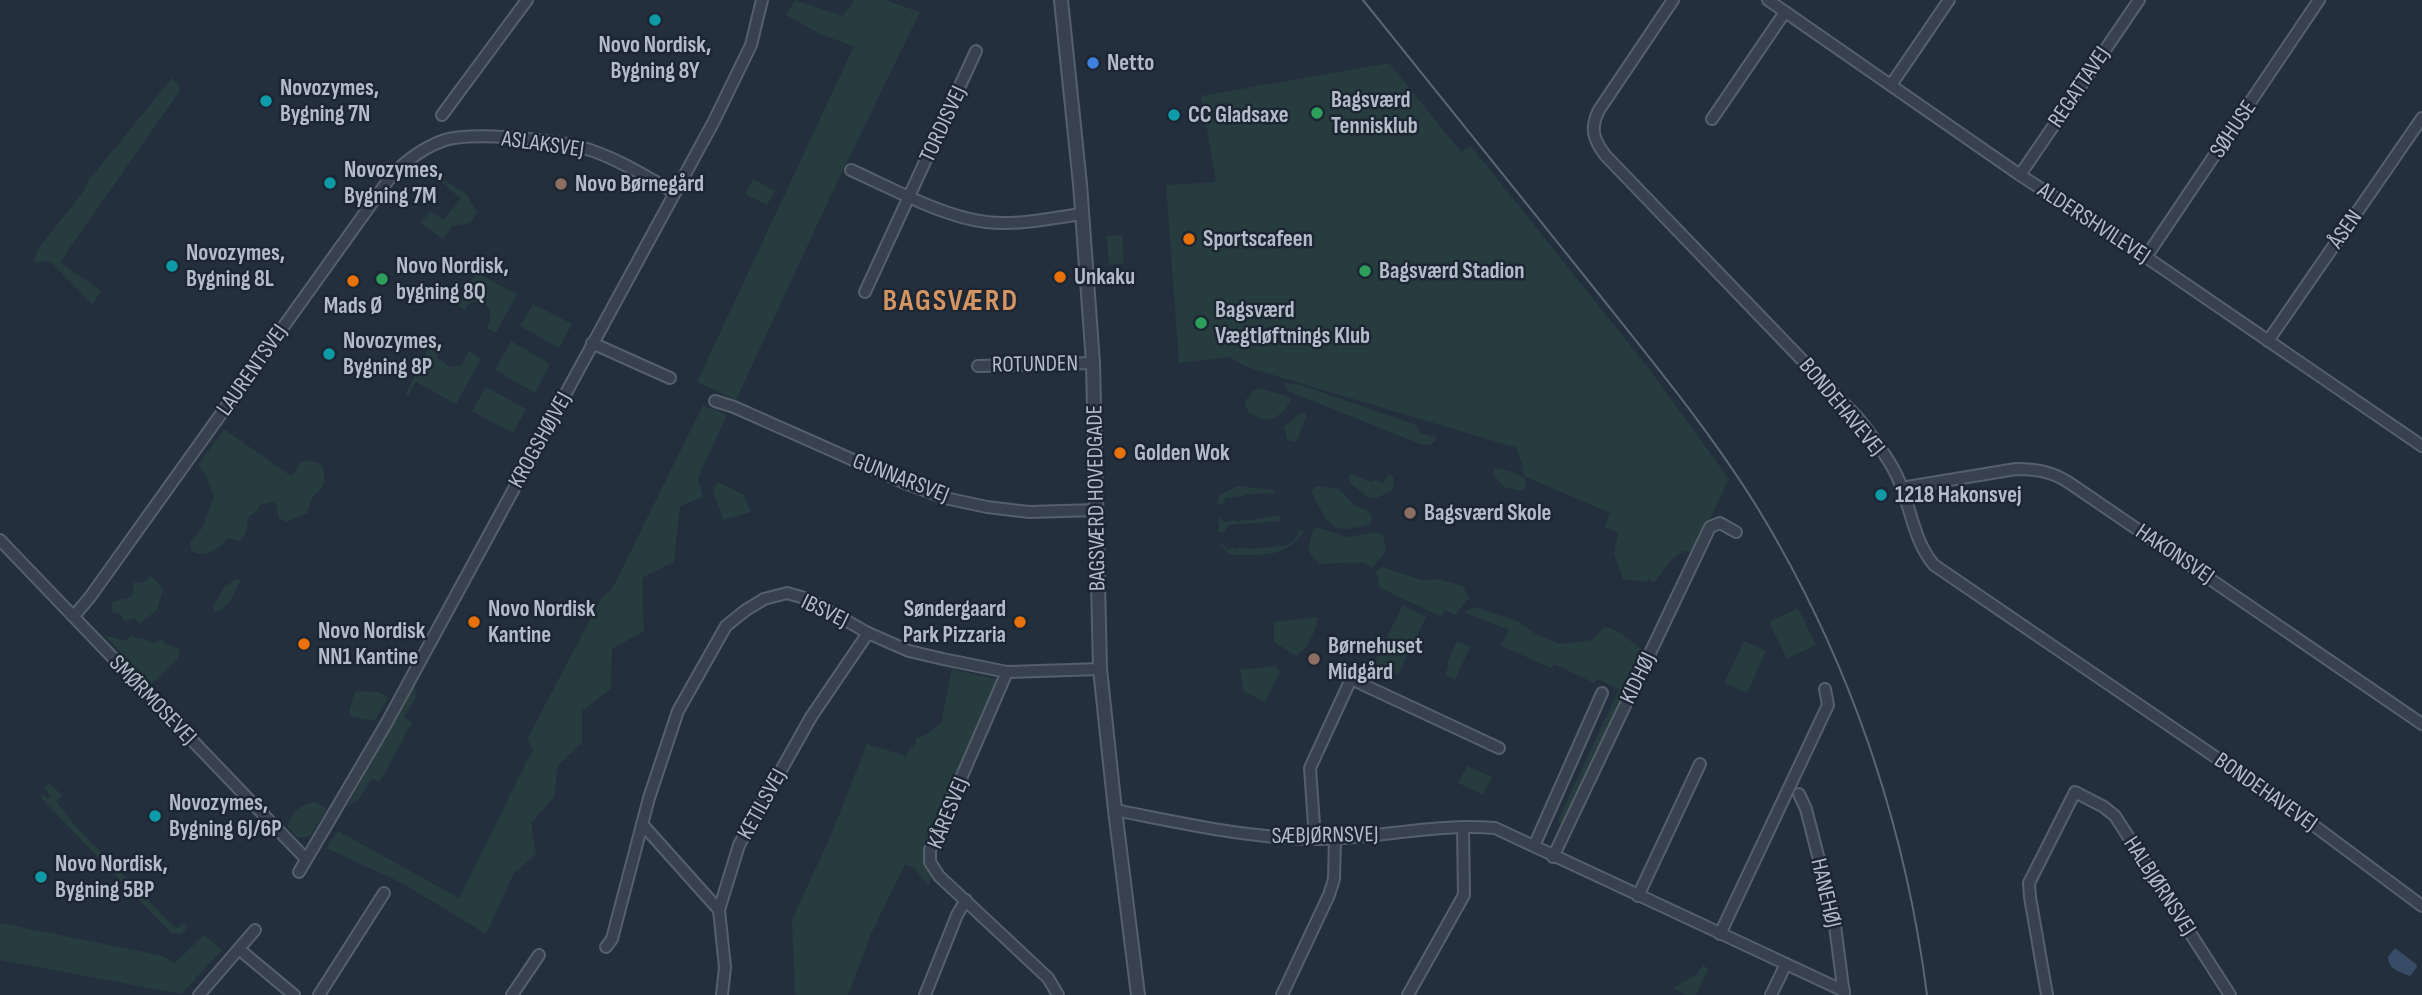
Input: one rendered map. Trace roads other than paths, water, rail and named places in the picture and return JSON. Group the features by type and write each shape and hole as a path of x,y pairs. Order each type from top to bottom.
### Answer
{"street":[{"path":"442,115 527,0"},
{"name":"KROGSHØJVEJ","path":"299,872 386,724 745,60 762,0"},
{"name":"BAGSVÆRD HOVEDGADE","path":"1061,0 1082,214 1093,363 1100,669 1138,995"},
{"name":"BONDEHAVEVEJ","path":"1673,0 1599,110 1592,128 1593,135 1605,155 1858,419 1878,444 1901,488 1919,542 1934,565 2293,810 2422,906"},
{"name":"ALDERSHVILEVEJ","path":"1768,0 2020,175 2146,257 2422,446"},
{"path":"1891,85 1949,0"},
{"name":"REGATTAVEJ","path":"2020,175 2138,0"},
{"name":"SØHUSE","path":"2146,257 2319,0"},
{"path":"1712,119 1785,12"},
{"name":"TORDISVEJ","path":"865,292 976,51"},
{"name":"ÅSEN","path":"2268,341 2422,118"},
{"name":"ASLAKSVEJ","path":"445,140 480,137 576,145 620,162 674,192"},
{"name":"LAURENTSVEJ","path":"74,616 392,175 406,160 445,140"},
{"path":"851,170 964,218 987,222 1014,222 1082,214"},
{"path":"592,343 670,378"},
{"name":"ROTUNDEN","path":"978,366 1093,363"},
{"name":"GUNNARSVEJ","path":"715,401 945,498 1029,512 1097,510"},
{"name":"HAKONSVEJ","path":"1901,488 2016,469 2034,469 2050,473 2065,480 2422,724"},
{"name":"KIDHØJ","path":"1553,857 1710,527 1720,523 1736,533"},
{"name":"SMØRMOSEVEJ","path":"0,540 306,859"},
{"name":"IBSVEJ","path":"606,947 625,895 649,797 678,711 726,626 764,599 786,593 819,604 868,633 909,651 1007,671 1100,669"},
{"name":"KETILSVEJ","path":"722,995 725,967 719,910 739,845 811,717 868,633"},
{"name":"KÅRESVEJ","path":"1007,671 930,850 930,862 939,876 1048,978 1058,995"},
{"path":"1315,839 1310,768 1351,679 1499,748"},
{"path":"1720,934 1828,705 1825,689"},
{"path":"1534,846 1602,693"},
{"path":"1638,896 1700,764"},
{"name":"HALBJØRNSVEJ","path":"2048,995 2029,883 2075,792 2115,816 2230,995"},
{"name":"HANEHØJ","path":"1799,794 1806,809 1834,918 1844,993"},
{"name":"SÆBJØRNSVEJ","path":"1115,810 1267,838 1315,839 1463,827 1495,828 1844,993"},
{"path":"642,824 719,910"},
{"path":"1408,995 1464,895 1463,827"},
{"path":"1282,995 1335,879 1335,838"},
{"path":"318,995 384,893"},
{"path":"925,995 957,915 966,900"},
{"path":"199,995 256,930"},
{"path":"240,950 294,995"},
{"path":"512,995 538,955"},
{"path":"1771,995 1786,964"}],"water":[{"path":"2395,948 2416,964 2417,967 2410,976 2395,970 2390,964 2388,957"}],"tram line":[{"path":"1363,0 1677,393 1738,478 1790,564 1845,681 1888,804 1917,930 1927,995"}],"place":[{"name":"Novo Nordisk, Bygning 8Y","path":"655,20"},
{"name":"Netto","path":"1093,63"},
{"name":"Novozymes, Bygning 7N","path":"266,101"},
{"name":"Bagsværd Tennisklub","path":"1317,113"},
{"name":"CC Gladsaxe","path":"1174,115"},
{"name":"Novozymes, Bygning 7M","path":"330,183"},
{"name":"Novo Børnegård","path":"561,184"},
{"name":"Sportscafeen","path":"1189,239"},
{"name":"Novozymes, Bygning 8L","path":"172,266"},
{"name":"Bagsværd Stadion","path":"1365,271"},
{"name":"Unkaku","path":"1060,277"},
{"name":"Novo Nordisk, bygning 8Q","path":"382,279"},
{"name":"Mads Ø","path":"353,281"},
{"name":"Bagsværd Vægtløftnings Klub","path":"1201,323"},
{"name":"Novozymes, Bygning 8P","path":"329,354"},
{"name":"Golden Wok","path":"1120,453"},
{"name":"1218 Hakonsvej","path":"1881,495"},
{"name":"Bagsværd Skole","path":"1410,513"},
{"name":"Novo Nordisk Kantine","path":"474,622"},
{"name":"Søndergaard Park Pizzaria","path":"1020,622"},
{"name":"Novo Nordisk NN1 Kantine","path":"304,644"},
{"name":"Børnehuset Midgård","path":"1314,659"},
{"name":"Novozymes, Bygning 6J/6P","path":"155,816"},
{"name":"Novo Nordisk, Bygning 5BP","path":"41,877"}],"district":[{"name":"BAGSVÆRD","path":"951,301"}]}
